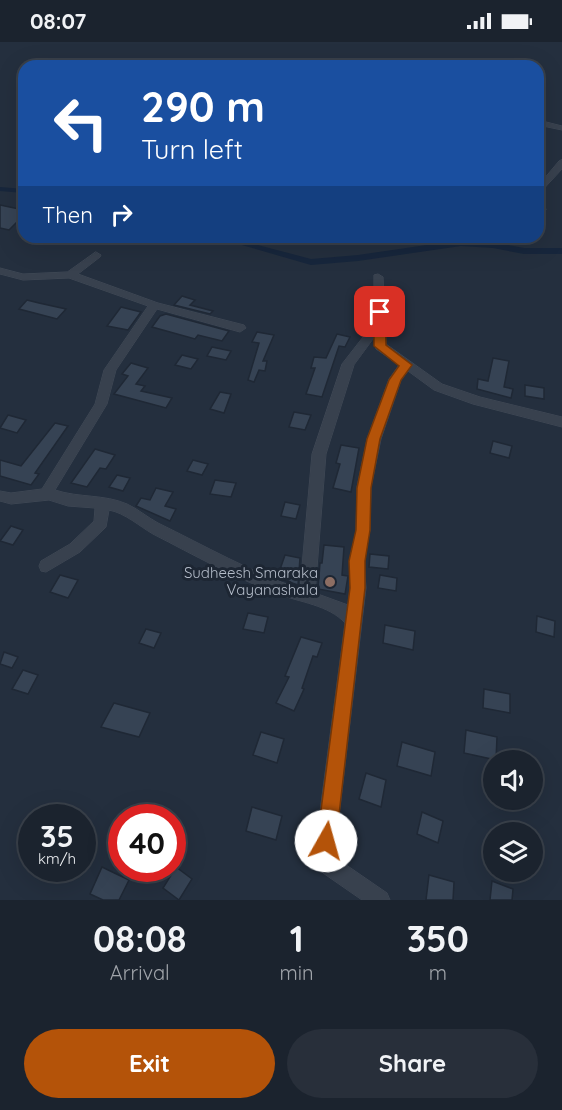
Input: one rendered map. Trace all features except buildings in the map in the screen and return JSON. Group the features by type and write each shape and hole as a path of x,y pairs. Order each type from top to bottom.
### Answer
{"street":[{"path":"544,124 562,128"},
{"path":"544,186 561,168"},
{"path":"70,275 96,255"},
{"path":"0,271 23,277 70,275 154,305 240,328"},
{"path":"378,278 381,300 378,325 380,346 438,387 477,401 562,422"},
{"path":"46,494 101,404 110,370 154,305"},
{"path":"307,598 319,454 348,363 378,325"},
{"path":"380,900 330,866 326,841 358,588 357,561 363,530 364,488 374,439 395,380 406,365"},
{"path":"0,496 8,499 46,494 70,500 102,501 127,509 142,521 255,578 345,610 353,621"},
{"path":"46,566 75,548 101,523 102,501"}],"waterway":[{"path":"0,189 18,190"},
{"path":"240,243 311,262 358,258 461,243"},
{"path":"461,243 493,245 524,251 562,251"}],"place":[{"name":"Sudheesh Smaraka Vayanashala","path":"330,582"}],"route":[{"path":"326,841 358,588 357,561 363,530 364,488 374,439 395,380 406,365 380,346 378,325 380,312"}]}
